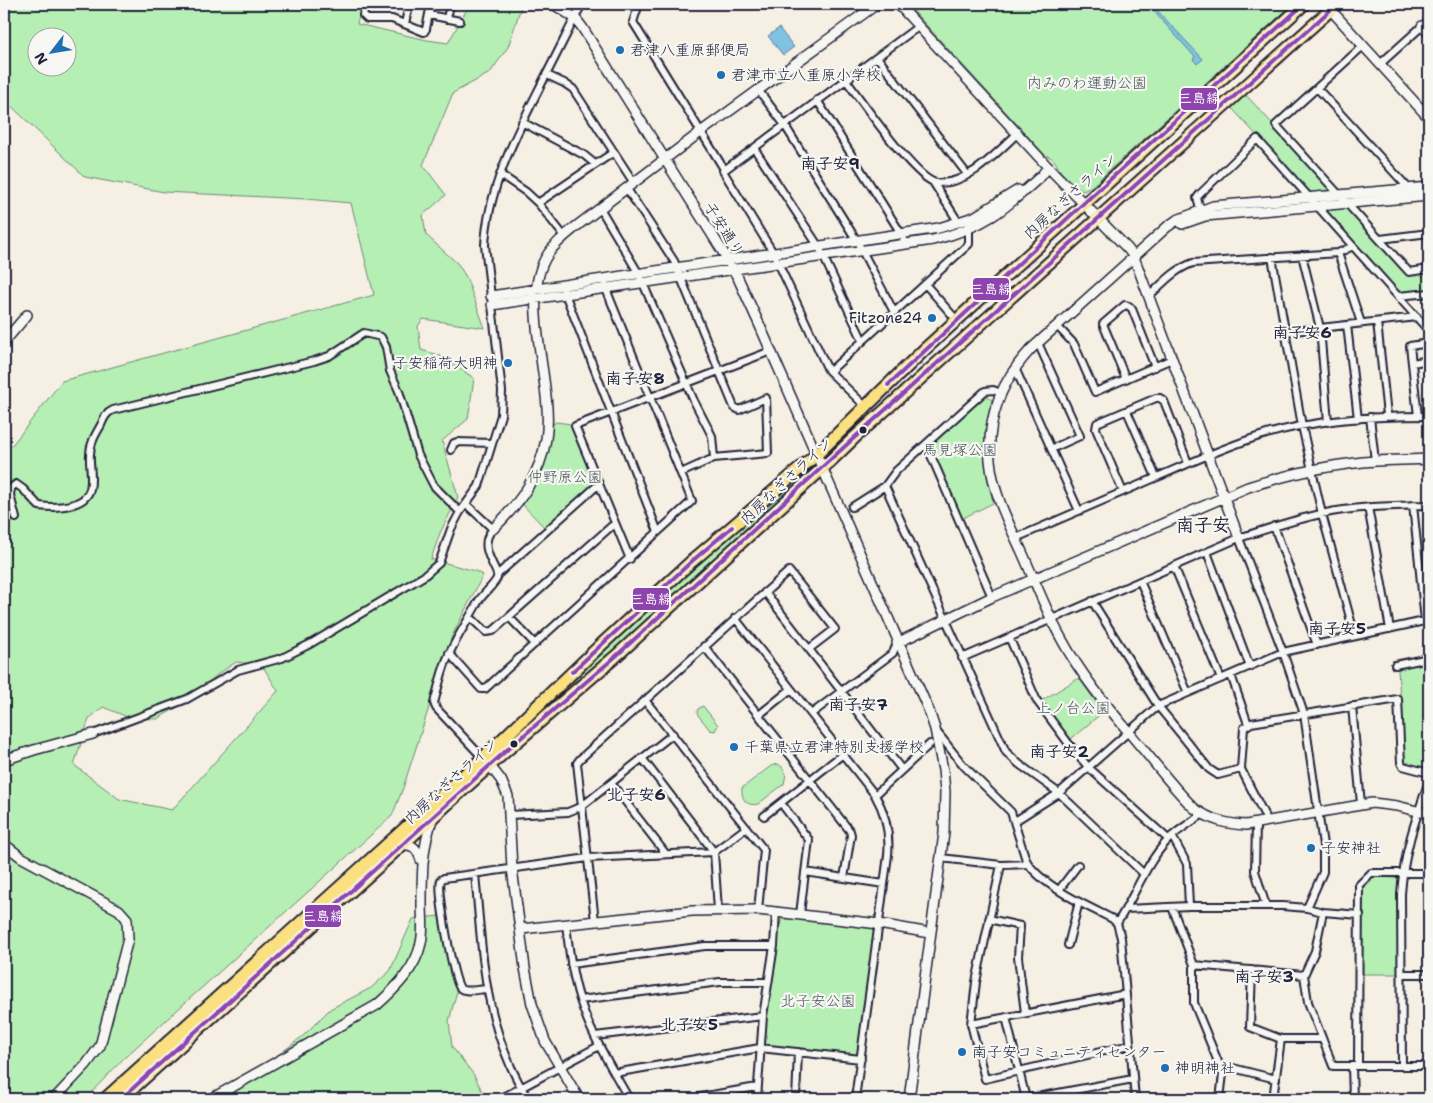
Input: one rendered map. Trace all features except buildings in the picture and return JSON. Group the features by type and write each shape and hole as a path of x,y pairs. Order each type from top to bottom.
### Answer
{"highway":[{"name":"内房なぎさライン","path":"121,1099 434,816 601,645 670,581 816,455 925,350 1304,4"},
{"name":"内房なぎさライン","path":"105,1099 487,762 615,657 854,438 1334,7"}],"street":[{"path":"366,4 363,15 368,18 392,19 424,32 431,4"},
{"path":"405,24 409,4"},
{"path":"447,19 450,4"},
{"path":"553,4 575,18"},
{"path":"4,760 93,734 186,699 238,670 282,658 310,644 424,576 439,563 451,529 478,486 501,415 502,390 485,245 486,230 493,198 522,122 582,4"},
{"path":"639,4 633,22 702,131 724,169 723,173 774,254 830,370 861,402"},
{"path":"498,575 488,557 488,534 511,512 528,489 537,471 546,439 548,413 536,289 537,278 551,250 564,236 702,131 877,4"},
{"path":"898,4 1017,134 1134,257 1283,652 1304,714 1323,845 1323,872 1318,888 1307,908"},
{"path":"1334,7 1363,46 1429,118"},
{"path":"429,15 460,21"},
{"name":"子安通り","path":"575,18 728,260 823,468 929,711 935,729 945,792 945,826 909,1099"},
{"path":"1380,64 1426,23 1429,33"},
{"path":"724,169 918,26"},
{"path":"1363,46 1276,125 1409,272 1429,269"},
{"path":"877,57 967,174"},
{"path":"547,75 564,82 572,89 614,152 630,186 677,268 736,409 766,398 768,453 714,458 681,474"},
{"path":"830,370 969,244 970,230 933,182 911,166 846,80"},
{"path":"1317,88 1417,198"},
{"path":"759,91 784,124 857,241 894,312"},
{"path":"816,100 906,244"},
{"path":"522,122 584,155 596,164"},
{"path":"933,182 937,184 953,180 975,171 1017,134"},
{"path":"1201,213 1198,198 1200,194 1258,139 1428,328"},
{"path":"754,148 824,256 863,341"},
{"path":"538,203 614,152"},
{"path":"491,300 536,289 939,228 962,221 1006,199 1048,167"},
{"path":"491,300 536,300 933,240 970,230 994,216 1042,175 1048,167"},
{"path":"501,175 526,192 538,203 564,236"},
{"path":"1429,187 1213,206 1190,221 1154,239 1019,362 1001,393 992,420 990,459 996,494 1060,638 1083,675 1129,732 1186,800 1203,814 1214,820 1230,824 1256,824 1361,804 1385,805 1429,814"},
{"path":"1201,213 1348,204 1429,196"},
{"path":"600,208 639,274 686,384 712,436 714,458"},
{"path":"1380,239 1429,233"},
{"path":"1149,296 1174,273 1193,263 1338,253 1353,246"},
{"path":"1338,253 1361,323"},
{"path":"1302,254 1320,328 1328,422"},
{"path":"1272,257 1302,426 1322,514 1355,636"},
{"path":"449,653 481,688 485,689 692,502 649,398 606,289 604,279"},
{"path":"925,284 954,317"},
{"path":"562,285 658,532"},
{"path":"1398,296 1429,293"},
{"path":"1126,379 1104,324 1125,305 1132,309 1155,367"},
{"path":"4,342 27,315"},
{"path":"1285,332 1417,317"},
{"path":"1377,322 1387,415"},
{"path":"1348,325 1358,419"},
{"path":"1057,326 1074,344 1095,392 1172,359"},
{"path":"16,518 10,495 11,488 16,484 39,506 76,504 86,498 91,488 90,453 94,437 107,413 314,361 329,356 364,333 381,337 386,347 390,371 402,400 418,455 434,486 460,512"},
{"path":"1038,343 1080,436 1051,449"},
{"path":"1418,416 1410,346 1429,343"},
{"path":"630,559 575,426 771,351"},
{"path":"1412,363 1429,360"},
{"path":"1016,368 1079,511"},
{"path":"852,507 885,486 896,471 985,391 993,390 1001,393"},
{"path":"1123,492 1096,427 1097,424 1127,410 1156,398 1163,399 1188,464"},
{"path":"1127,410 1156,477"},
{"path":"1016,538 1208,455 1262,435 1302,426 1387,415 1429,416"},
{"path":"1370,417 1375,461"},
{"path":"451,450 457,442 492,443"},
{"path":"926,444 992,597"},
{"path":"811,714 893,653 898,643 1034,578 1224,497 1280,477 1312,470 1375,461 1429,459"},
{"path":"579,1099 545,1041 532,1004 525,968 512,868 508,796 505,788 487,762 436,708 434,703 449,653 483,594 497,579 498,575 599,484"},
{"path":"885,486 1006,752 1018,764 1059,793 1144,874"},
{"path":"466,504 493,529"},
{"path":"962,658 1239,538 1274,526 1322,514 1368,507 1429,505"},
{"path":"1015,821 1059,793 1158,706 1283,652 1427,620 1413,506"},
{"path":"1368,507 1390,628"},
{"path":"470,617 486,632 490,633 615,523"},
{"path":"1274,526 1317,645"},
{"path":"1207,552 1250,667"},
{"path":"1174,566 1220,679"},
{"path":"595,921 577,763 789,570 835,629 809,649"},
{"path":"1140,581 1188,693"},
{"path":"765,592 902,770"},
{"path":"1092,601 1158,706 1209,769 1218,775 1241,769"},
{"path":"509,617 535,644"},
{"path":"735,618 875,795 884,815 888,831 889,844 880,924 855,1099"},
{"path":"1009,637 1037,700 1089,768 1170,838 1187,864 1189,906"},
{"path":"704,646 850,831 844,878"},
{"path":"1395,665 1429,658"},
{"path":"1231,675 1248,724"},
{"path":"759,715 791,689"},
{"path":"1268,822 1241,769 1244,728 1248,724 1398,699 1401,763 1404,766 1429,773"},
{"path":"645,700 764,850 758,910"},
{"path":"1352,706 1361,804"},
{"path":"935,729 964,766 1011,812 1028,864 1036,873 1079,902 1117,923 1121,938 1135,1099"},
{"path":"509,815 568,812 582,806 672,734"},
{"path":"875,795 930,744"},
{"path":"764,816 843,754"},
{"path":"642,758 714,852 718,910"},
{"path":"1402,1066 1402,873 1406,850 1429,781"},
{"path":"611,784 666,854"},
{"path":"780,803 809,840 800,914"},
{"path":"1117,923 1144,874 1170,838 1203,814"},
{"path":"210,1099 360,1015 377,1004 394,989 408,972 421,942 422,862 426,840 434,816"},
{"path":"1256,824 1255,871 1266,906"},
{"path":"487,989 464,990 460,987 439,893 439,882 444,878 588,858 714,852 746,828"},
{"path":"4,844 21,858 119,910 126,919 128,939 100,1046 86,1065 54,1099"},
{"path":"402,845 407,844 416,849 422,862"},
{"path":"941,858 1001,865 1028,864"},
{"path":"1001,865 976,982 971,1024 985,1078 1130,1044"},
{"path":"1060,890 1078,865"},
{"path":"805,872 884,884"},
{"path":"1353,1099 1360,914 1359,885 1371,873 1429,873"},
{"path":"475,874 487,989 498,1037 504,1054 528,1099"},
{"path":"1068,945 1079,902"},
{"path":"1126,909 1189,906 1266,906 1360,914"},
{"path":"1172,907 1194,965 1194,1003 1223,1074 1220,1099"},
{"path":"521,930 692,911 758,910 880,924 930,933"},
{"path":"757,1099 763,1016 774,946 776,911"},
{"path":"1323,912 1315,951 1304,975 1308,1002 1333,1066 1429,1066"},
{"path":"989,919 1020,926 1018,957 1025,1014"},
{"path":"566,924 571,964 580,1000 599,1046 629,1099"},
{"path":"571,964 705,946 774,946"},
{"path":"1194,965 1304,975"},
{"path":"1252,970 1250,1027 1281,1039 1322,1039"},
{"path":"1402,974 1429,974"},
{"path":"580,1000 720,982 768,982"},
{"path":"971,1024 1126,994"},
{"path":"595,1036 763,1016"},
{"path":"1006,1017 1026,1098 1133,1079"},
{"path":"1272,1099 1281,1039"},
{"path":"500,1099 599,1046"},
{"path":"614,1073 760,1048 861,1059"},
{"path":"796,1099 798,1052"},
{"path":"1221,1069 1233,1068 1276,1079"},
{"path":"689,1099 758,1087"}],"green space":[{"path":"4,4 362,4 357,24 448,43 470,4 522,4 508,47 490,73 453,93 423,165 446,195 423,215 426,235 458,264 466,277 485,328 423,319 418,326 421,350 439,355 474,378 468,419 442,441 458,497 440,533 431,559 483,575 452,636 403,788 392,816 124,1058 85,1099 4,1099 4,447 12,445 62,381 374,295 351,203 164,192 85,177 4,99","holes":["236,662 262,665 278,691 172,810 119,799 74,765 89,719 103,707 130,718 157,719 192,699 218,674"]},
{"name":"内みのわ運動公園","path":"907,4 1293,4 1092,186 1084,191 1059,169 1052,159 1045,155"},
{"path":"1245,94 1409,271 1429,270 1429,291 1400,293 1230,106"},
{"name":"馬見塚公園","path":"983,394 992,400 986,426 984,451 993,503 961,519 930,445"},
{"name":"仲野原公園","path":"556,422 571,424 594,482 545,528 523,505 541,471 551,425"},
{"path":"810,467 813,470 743,536 612,654 563,690 676,580"},
{"path":"1429,661 1429,769 1425,769 1405,764 1398,670 1400,667"},
{"name":"上ノ台公園","path":"1079,678 1103,712 1071,739 1041,701"},
{"path":"703,706 718,725 715,731 710,730 698,715 698,709"},
{"path":"778,764 786,774 784,784 758,804 747,803 742,795 742,788 771,766"},
{"path":"1375,877 1398,878 1398,974 1361,974 1363,888"},
{"path":"439,916 457,991 449,1021 452,1047 474,1075 486,1099 221,1099 303,1036 330,1009 371,988 390,971 413,919"},
{"name":"北子安公園","path":"785,917 873,926 877,928 858,1055 764,1046 764,1030 776,940 781,921"}],"water":[{"path":"1147,4 1151,4 1203,59 1197,64 1193,59 1195,57"},
{"path":"779,28 794,47 783,55 768,36"}],"transit line":[{"name":"三島線","path":"888,385 1083,204 1304,4"},
{"name":"三島線","path":"121,1099 508,749 615,657 854,438 1337,4"},
{"name":"三島線","path":"572,672 691,562 732,527"}],"place":[{"name":"君津八重原郵便局","path":"620,50"},
{"name":"君津市立八重原小学校","path":"721,75"},
{"name":"Fitzone24","path":"932,318"},
{"name":"子安稲荷大明神","path":"508,363"},
{"name":"千葉県立君津特別支援学校","path":"734,747"},
{"name":"子安神社","path":"1311,848"},
{"name":"南子安コミュニティセンター","path":"962,1052"},
{"name":"神明神社","path":"1165,1068"}],"district":[{"name":"南子安9","path":"830,163"},
{"name":"南子安6","path":"1302,332"},
{"name":"南子安8","path":"635,378"},
{"name":"南子安","path":"1203,525"},
{"name":"南子安5","path":"1337,628"},
{"name":"南子安7","path":"858,704"},
{"name":"南子安2","path":"1059,751"},
{"name":"北子安6","path":"636,794"},
{"name":"南子安3","path":"1264,976"},
{"name":"北子安5","path":"689,1024"}]}
